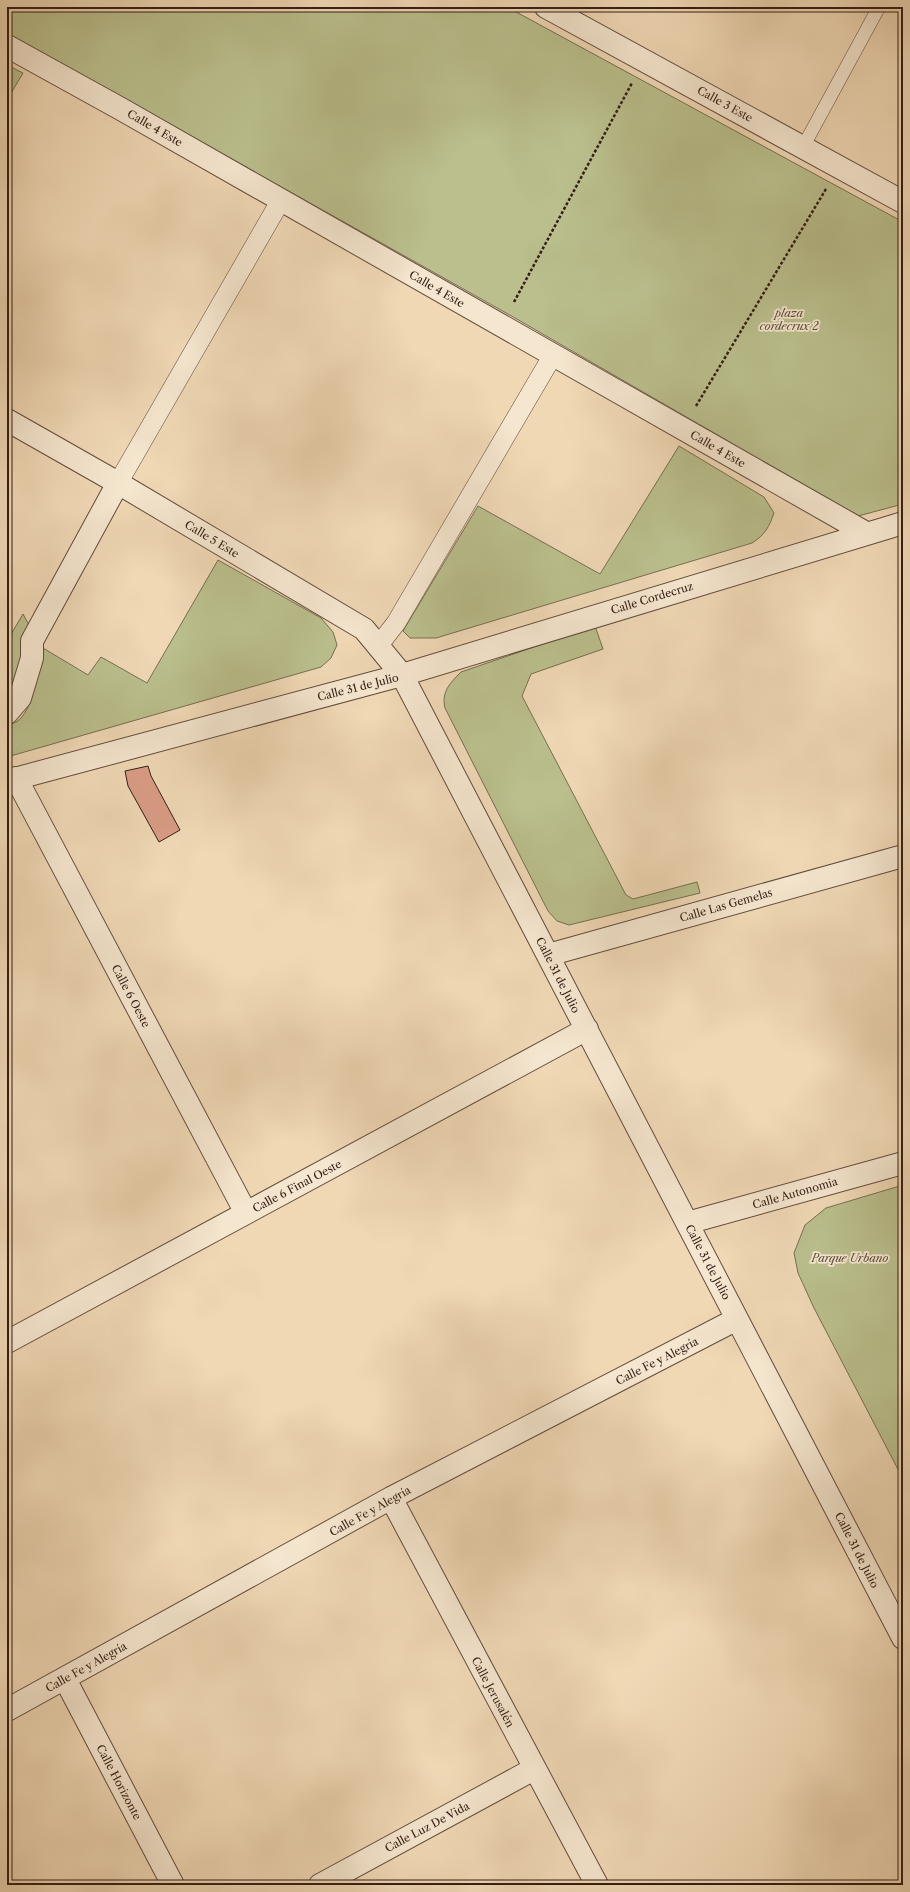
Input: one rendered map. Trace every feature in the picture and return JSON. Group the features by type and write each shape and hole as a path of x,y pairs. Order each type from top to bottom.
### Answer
{"street":[{"name":"Calle 3 Este","path":"546,7 903,202"},
{"name":"Calle 4 Este","path":"7,46 866,533"},
{"path":"7,713 20,698 32,658 32,641 118,483 281,200"},
{"path":"378,646 396,623 553,355"},
{"name":"Calle 5 Este","path":"7,420 118,483 364,629 402,675"},
{"name":"Calle Cordecruz","path":"402,675 903,523"},
{"name":"Calle 31 de Julio","path":"12,780 402,675 903,1638"},
{"name":"Calle 6 Oeste","path":"12,780 246,1213"},
{"name":"Calle Las Gemelas","path":"548,955 903,856"},
{"name":"Calle 6 Final Oeste","path":"7,1342 587,1029"},
{"name":"Calle Autonomia","path":"687,1223 903,1163"},
{"name":"Calle Fe y Alegría","path":"7,1710 391,1498 737,1319"},
{"name":"Calle Jerusalén","path":"391,1498 597,1885"},
{"name":"Calle Horizonte","path":"65,1679 173,1885"},
{"name":"Calle Luz De Vida","path":"320,1885 534,1769"}],"lane":[{"path":"803,147 878,7"}],"path":[{"path":"501,326 645,61"},
{"path":"681,428 830,182 837,166"}],"green space":[{"name":"plaza cordecrux 2","path":"7,7 507,7 903,222 903,504 858,516 508,314 7,33"},
{"path":"7,65 23,73 7,100"},
{"path":"679,446 764,497 774,513 768,527 760,537 752,543 436,638 410,638 403,631 478,506 600,574"},
{"path":"218,560 321,618 333,632 337,645 331,658 321,667 7,757 7,725 16,722 22,717 27,709 35,688 43,648 88,675 101,657 147,683"},
{"path":"23,614 29,625 19,679 7,701 7,641"},
{"path":"595,626 603,649 531,674 522,696 626,895 633,899 697,882 700,893 569,925 557,921 548,911 445,708 444,697 447,688 461,672"},
{"name":"Parque Urbano","path":"903,1185 903,1479 814,1308 798,1273 794,1253 805,1225 826,1208"}],"building":[{"path":"148,766 151,776 180,830 159,842 128,786 125,771"}]}
